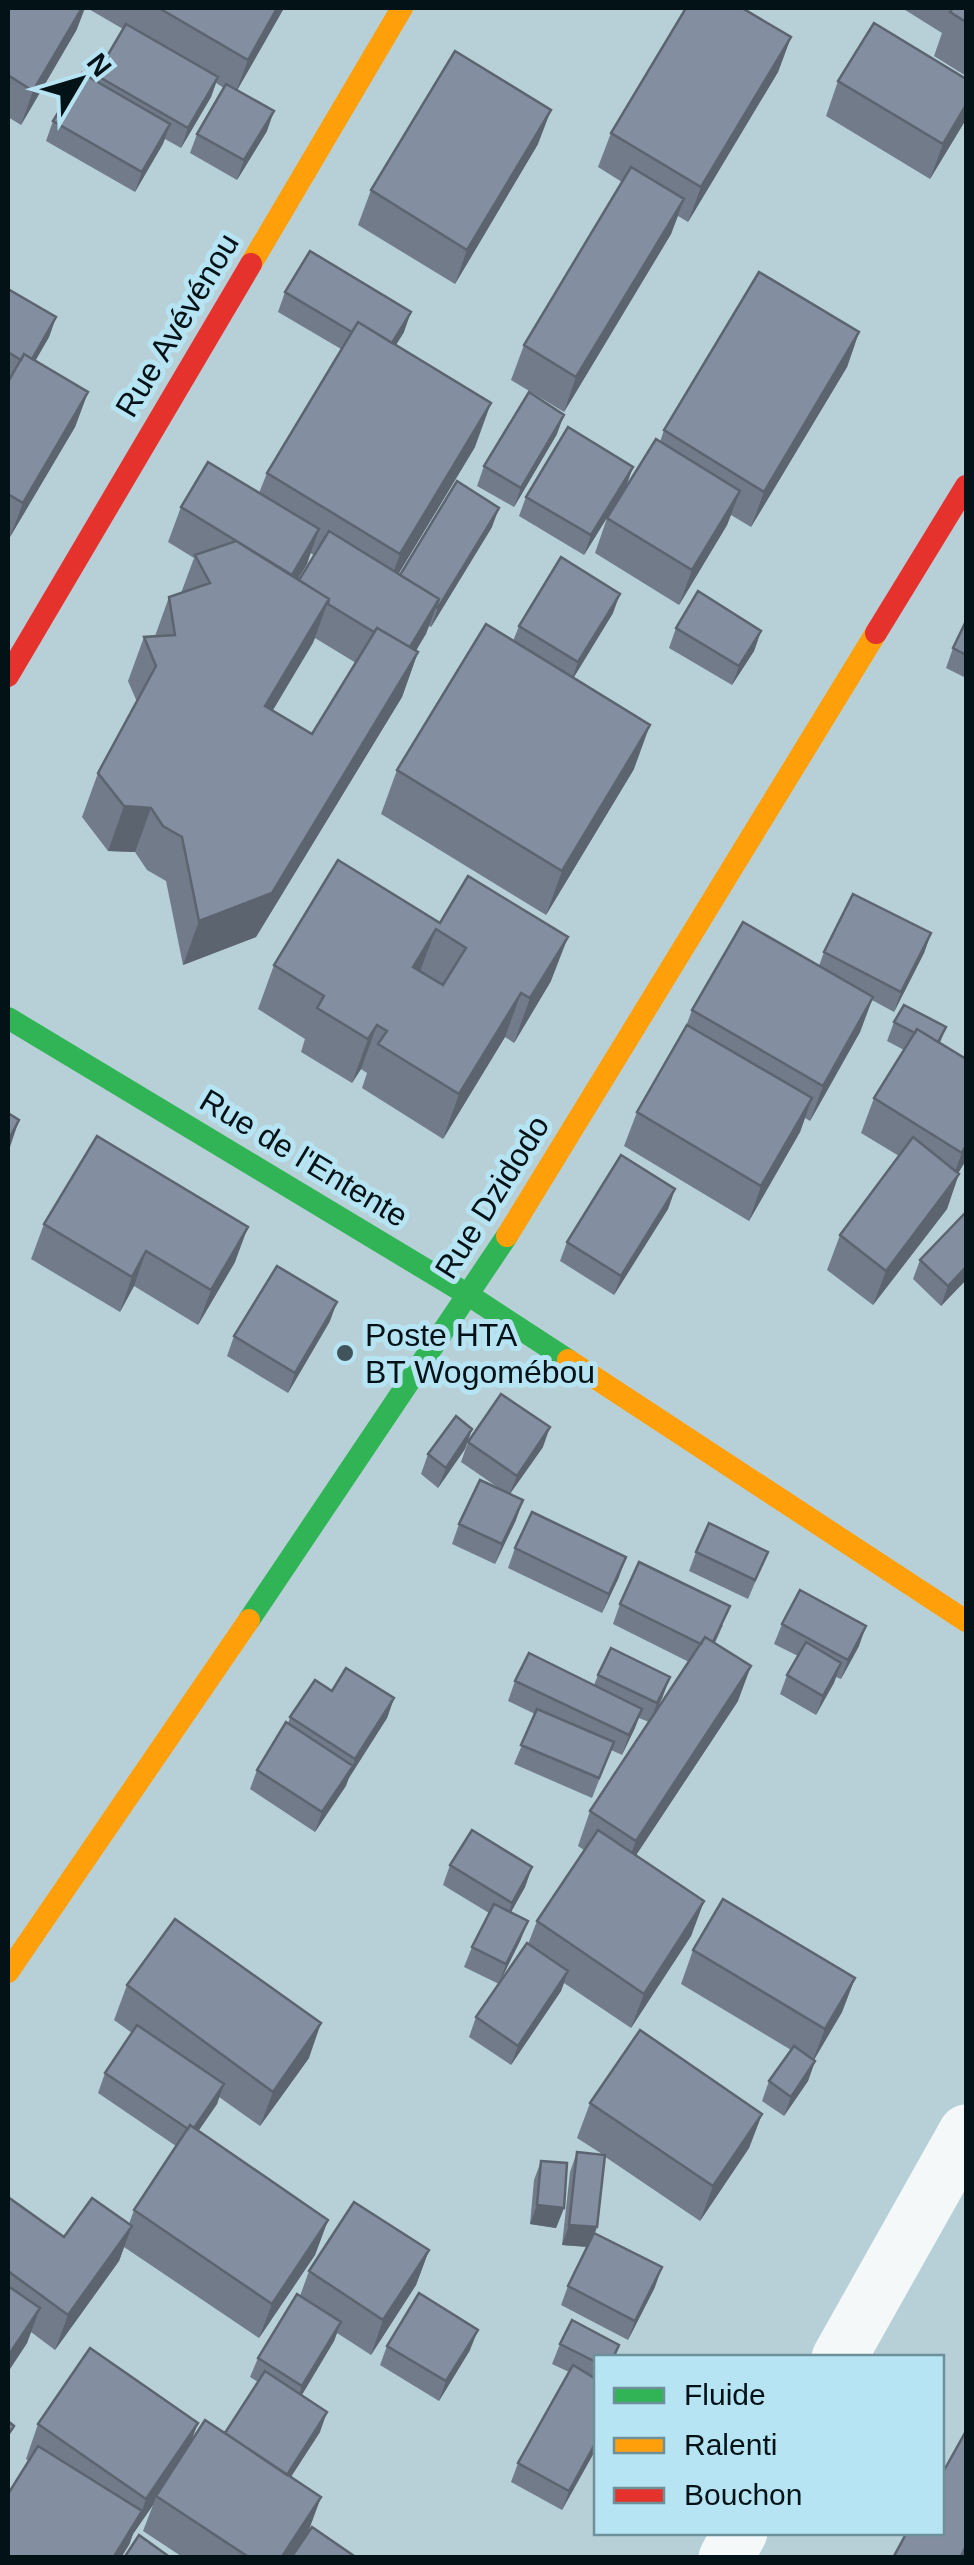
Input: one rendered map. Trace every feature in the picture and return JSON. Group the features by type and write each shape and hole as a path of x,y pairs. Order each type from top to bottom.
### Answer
{"street":[{"name":"Rue Avévénou","path":"8,676 402,8"},
{"name":"Rue Dzidodo","path":"8,1972 470,1296 966,486"},
{"name":"Rue de l'Entente","path":"8,1018 470,1296 966,1621"},
{"path":"841,2355 966,2132"},
{"path":"726,2558 738,2535"}],"building":[{"path":"8,8 82,8 33,91 8,75"},
{"path":"159,8 277,8 248,60"},
{"path":"686,8 742,8 791,37 701,187 611,133"},
{"path":"953,8 966,8 966,22 950,12"},
{"path":"874,23 966,79 966,105 943,144 838,81"},
{"path":"126,24 218,77 188,128 96,75"},
{"path":"455,51 551,110 467,250 371,190"},
{"path":"82,73 170,124 142,172 53,121"},
{"path":"226,84 274,111 244,160 197,134"},
{"path":"631,167 684,199 576,377 524,345"},
{"path":"310,251 411,312 392,343 358,322 352,332 285,292"},
{"path":"759,272 859,332 764,492 664,430"},
{"path":"8,289 56,317 32,359 24,354 21,360 8,352"},
{"path":"358,322 491,403 400,554 267,473"},
{"path":"24,354 88,392 23,503 8,494 8,382"},
{"path":"529,392 564,415 521,488 484,466"},
{"path":"568,427 633,467 591,535 526,497"},
{"path":"656,439 740,491 692,570 607,518"},
{"path":"208,462 319,529 292,575 181,507"},
{"path":"457,481 499,508 438,608 439,599 400,575"},
{"path":"329,531 439,599 410,647 377,628 374,632 328,604 329,599 299,580"},
{"path":"236,541 329,599 265,706 312,734 377,628 418,652 272,893 199,921 182,837 163,826 151,808 124,806 98,773 156,666 144,637 175,635 169,597 210,583 195,555"},
{"path":"561,557 620,594 578,662 519,626"},
{"path":"698,591 761,631 739,666 676,628"},
{"path":"966,621 966,655 953,648"},
{"path":"486,624 650,725 562,871 397,770"},
{"path":"338,860 440,923 468,876 568,937 530,998 521,993 459,1094 378,1044 387,1031 377,1025 368,1039 317,1008 324,996 274,965","holes":["436,929 466,948 443,985 413,967"]},
{"path":"853,894 931,933 901,992 824,952"},
{"path":"743,922 873,997 823,1086 692,1010"},
{"path":"904,1005 946,1027 938,1042 917,1029 915,1033 894,1022"},
{"path":"687,1025 812,1098 761,1186 637,1112"},
{"path":"917,1029 966,1059 966,1145 962,1153 874,1098"},
{"path":"8,1113 19,1120 8,1141"},
{"path":"97,1136 248,1227 211,1290 146,1251 132,1277 44,1224"},
{"path":"913,1137 959,1174 886,1271 840,1235"},
{"path":"621,1155 675,1189 621,1276 567,1242"},
{"path":"966,1212 966,1267 948,1286 920,1260"},
{"path":"277,1266 337,1302 295,1373 234,1336"},
{"path":"501,1394 550,1427 517,1476 468,1442"},
{"path":"456,1416 472,1429 446,1468 428,1454"},
{"path":"480,1480 523,1500 502,1544 459,1524"},
{"path":"532,1512 626,1557 609,1594 515,1548"},
{"path":"709,1523 768,1552 755,1580 696,1552"},
{"path":"639,1562 730,1606 713,1642 705,1637 701,1644 620,1604"},
{"path":"800,1590 866,1626 848,1660 782,1624"},
{"path":"705,1637 751,1666 636,1841 590,1811"},
{"path":"806,1642 841,1663 823,1696 787,1675"},
{"path":"611,1648 670,1677 657,1703 598,1675"},
{"path":"529,1653 642,1709 629,1735 515,1681"},
{"path":"346,1668 394,1698 355,1759 290,1717 315,1680 332,1691"},
{"path":"537,1709 614,1742 599,1778 521,1745"},
{"path":"286,1722 353,1766 322,1812 257,1770"},
{"path":"472,1830 532,1867 512,1903 450,1865"},
{"path":"598,1830 704,1901 644,1994 537,1921"},
{"path":"723,1899 855,1978 825,2029 693,1950"},
{"path":"494,1904 528,1921 506,1964 472,1947"},
{"path":"175,1919 321,2023 273,2092 127,1985"},
{"path":"527,1943 568,1971 518,2046 476,2017"},
{"path":"137,2025 224,2084 194,2128 190,2125 188,2129 105,2073"},
{"path":"640,2030 762,2114 713,2186 590,2103"},
{"path":"794,2046 815,2061 791,2097 769,2081"},
{"path":"190,2125 328,2220 272,2304 134,2210"},
{"path":"577,2152 605,2155 597,2227 569,2225"},
{"path":"541,2161 567,2163 564,2208 537,2205"},
{"path":"8,2197 64,2237 92,2198 132,2226 68,2315 8,2271"},
{"path":"354,2202 429,2250 383,2320 309,2271"},
{"path":"594,2233 662,2267 635,2321 568,2286"},
{"path":"8,2286 40,2308 8,2356"},
{"path":"419,2293 478,2330 446,2381 387,2346"},
{"path":"297,2294 341,2322 302,2386 258,2358"},
{"path":"572,2320 619,2345 614,2355 594,2355 594,2361 560,2344"},
{"path":"90,2348 198,2423 146,2499 38,2424"},
{"path":"573,2365 594,2378 594,2446 569,2491 518,2463"},
{"path":"265,2371 327,2412 287,2475 225,2433"},
{"path":"205,2420 321,2497 281,2558 250,2558 156,2496"},
{"path":"966,2431 966,2546 960,2558 893,2558 905,2535 944,2535 944,2470"},
{"path":"38,2446 142,2511 113,2558 8,2558 8,2494"},
{"path":"312,2527 357,2558 291,2558"},
{"path":"139,2535 171,2558 124,2558"}],"traffic: fast":[{"path":"8,1018 470,1296 568,1360"},
{"path":"249,1620 507,1236"}],"traffic: slow":[{"path":"251,264 402,8"},
{"path":"507,1236 876,633"},
{"path":"568,1360 966,1621"},
{"path":"8,1972 249,1620"}],"traffic: jam":[{"path":"8,676 251,264"},
{"path":"876,633 966,486"}],"place":[{"name":"Poste HTA BT Wogomébou","path":"345,1353"}]}
